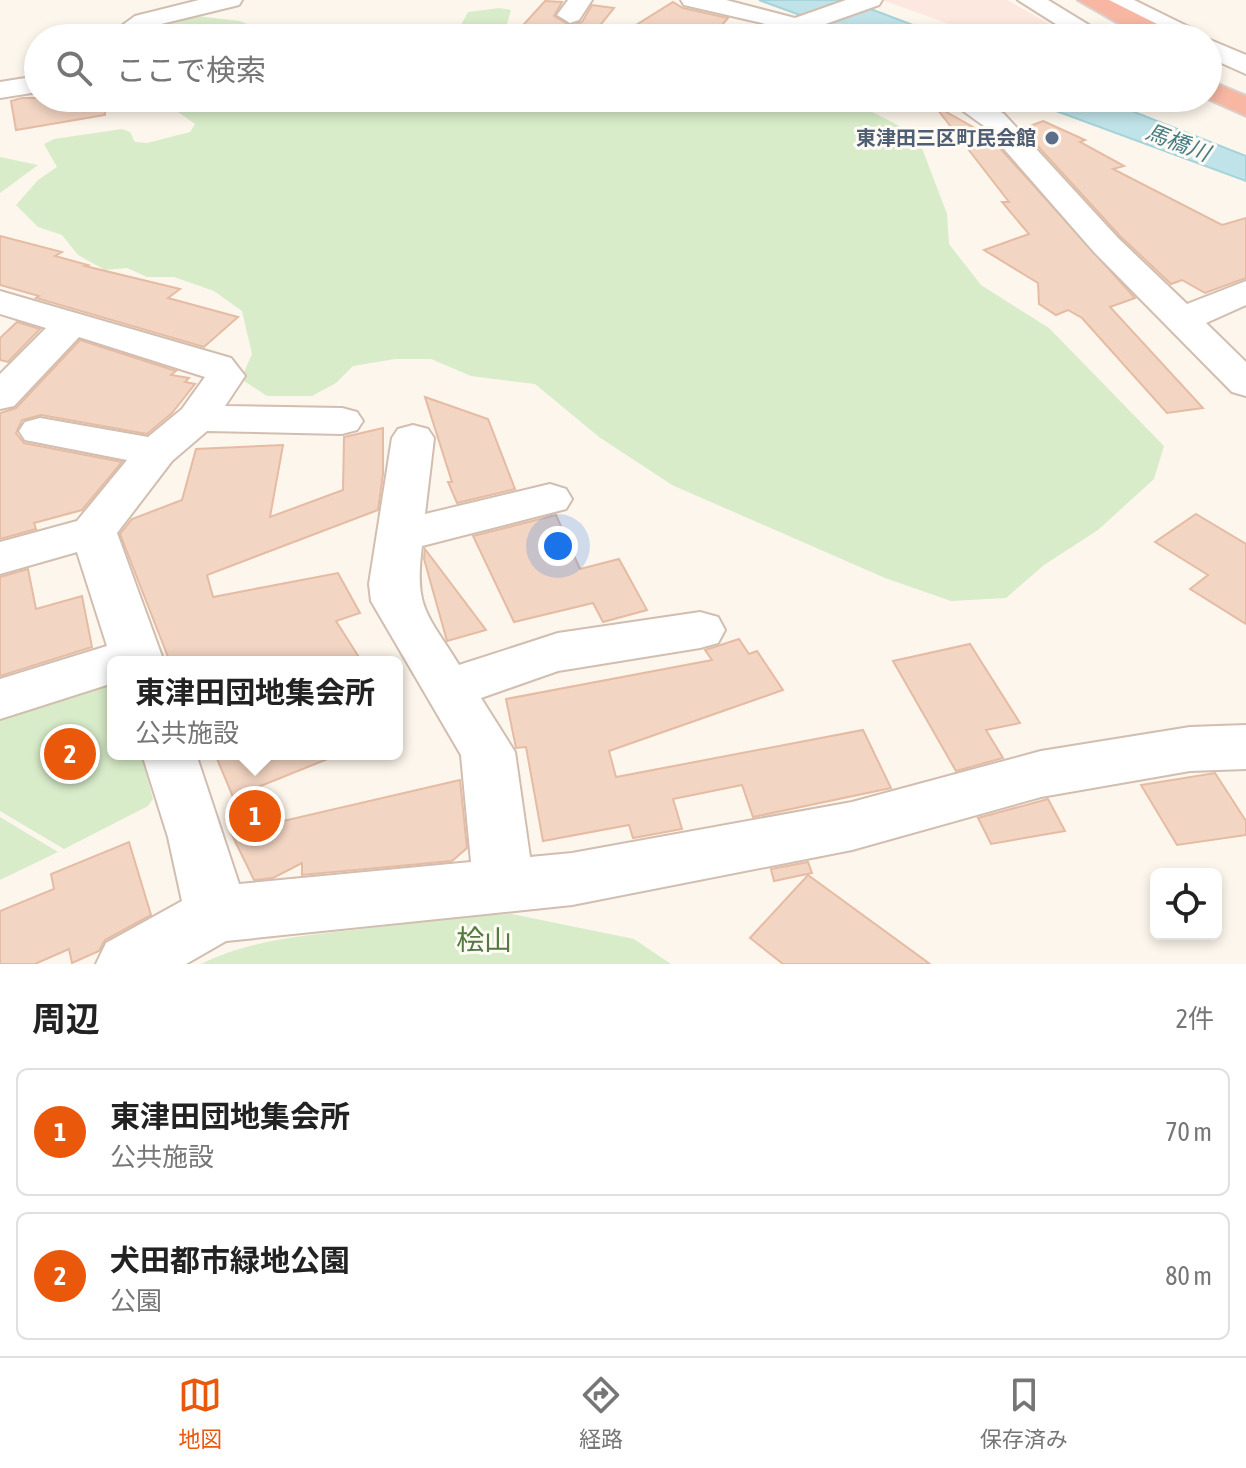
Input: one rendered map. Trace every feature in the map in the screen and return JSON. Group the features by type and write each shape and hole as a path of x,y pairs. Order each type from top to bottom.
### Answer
{"highway":[{"path":"1073,3 1101,24"},
{"path":"1073,3 1107,24"},
{"path":"1073,3 1128,24"},
{"path":"1227,74 1246,97"},
{"path":"1227,74 1246,107"}],"street":[{"path":"139,24 230,0"},
{"path":"693,0 801,24 867,1"},
{"path":"1030,0 1072,24"},
{"path":"1115,0 1162,24"},
{"path":"1222,39 1246,40"},
{"path":"0,90 24,86"},
{"path":"1222,103 1246,116"},
{"path":"981,112 994,120 1106,245 1246,384"},
{"path":"1182,320 1246,292"},
{"path":"0,302 217,366 225,376 197,418 157,452 93,532 0,558"},
{"path":"0,397 73,322"},
{"path":"197,418 342,421"},
{"path":"40,431 157,452"},
{"path":"413,438 393,584 395,601 488,752 504,887"},
{"path":"402,535 550,499"},
{"path":"93,532 125,656"},
{"path":"447,690 522,661 558,652 700,630"},
{"path":"0,699 107,667"},
{"path":"128,964 216,914 572,879 852,826 1041,774 1190,749 1246,747"},
{"path":"171,760 197,837 216,914"}],"shaded area":[{"path":"882,0 1007,0 1049,24 949,24"}],"green space":[{"path":"499,8 511,10 507,24 462,24 468,12"},
{"path":"188,15 247,24 150,24"},
{"path":"178,112 872,112 917,135 947,214 949,244 981,285 1049,328 1164,446 1154,479 1098,530 1044,565 1006,598 951,601 885,578 672,485 599,437 535,384 471,376 431,359 395,359 353,366 336,383 312,396 267,396 241,379 252,354 242,311 214,291 174,277 147,277 127,268 105,270 78,255 62,235 38,227 16,205 38,180 57,167 44,144 54,139 122,129 130,132 135,142 147,143 190,132 195,124"},
{"path":"0,157 38,165 0,193"},
{"path":"107,683 107,760 143,760 153,799 148,806 64,849 0,811 0,710"},
{"path":"0,817 58,852 0,880"},
{"name":"桧山","path":"512,914 634,939 671,964 201,964 241,948 284,939"}],"water":[{"path":"759,0 847,0 910,24 825,24"},
{"name":"馬橋川","path":"1059,112 1134,112 1246,156 1246,181"}],"building":[{"path":"545,1 562,2 554,16 568,24 524,24"},
{"path":"673,2 683,8 728,18 723,24 638,24"},
{"path":"592,5 614,8 601,24 576,24 582,22"},
{"path":"24,98 24,112 105,112 105,115 16,130 11,101"},
{"path":"939,112 946,112 989,136 1135,298 1110,307 1203,408 1167,413 1082,318 1068,310 1056,315 1039,304 1038,283 984,250 1029,234 1002,202 1009,202"},
{"path":"1043,121 1085,140 1080,142 1124,166 1113,169 1222,225 1246,218 1246,278 1205,293 1182,280 1171,284 1120,236 1022,129"},
{"path":"0,236 62,252 55,256 88,265 85,266 180,289 168,298 238,317 204,347 36,298 39,296 0,285"},
{"path":"17,322 40,329 8,362 0,360 0,338"},
{"path":"80,340 176,371 171,375 189,378 185,382 195,384 172,413 147,434 41,415 22,420 16,433 24,443 122,462 82,510 34,523 36,529 0,539 0,413 16,408"},
{"path":"425,397 488,419 515,489 457,503 448,482 452,482"},
{"path":"383,428 383,474 378,510 207,575 213,597 338,573 360,613 336,621 358,656 168,656 120,534 132,519 182,500 196,449 283,445 270,517 343,490 344,437"},
{"path":"1196,514 1246,544 1246,624 1190,589 1208,575 1155,542"},
{"path":"556,515 580,569 619,559 647,610 603,622 593,603 514,622 473,536"},
{"path":"425,549 486,630 447,641 424,559"},
{"path":"28,569 36,609 82,596 92,647 0,676 0,577"},
{"path":"739,639 749,654 757,651 783,690 609,751 616,777 863,730 891,788 753,817 742,785 673,799 682,829 633,838 629,825 543,841 526,747 516,748 506,699 712,660 705,650"},
{"path":"970,644 1020,723 986,730 1003,758 956,771 893,661"},
{"path":"218,760 325,760 233,797"},
{"path":"1215,773 1246,821 1246,835 1177,845 1141,785"},
{"path":"460,780 467,848 452,861 302,875 302,863 273,878 254,880 231,833"},
{"path":"1048,799 1065,831 991,844 978,818"},
{"path":"129,842 151,915 105,940 99,951 72,963 69,949 35,964 0,964 0,911 54,889 51,874"},
{"path":"808,862 812,873 774,881 771,869"},
{"path":"808,875 930,964 783,964 750,938"}],"place":[{"name":"東津田三区町民会館","path":"1052,138"},
{"name":"犬田都市緑地公園","path":"70,754"},
{"name":"東津田団地集会所","path":"255,816"}]}
